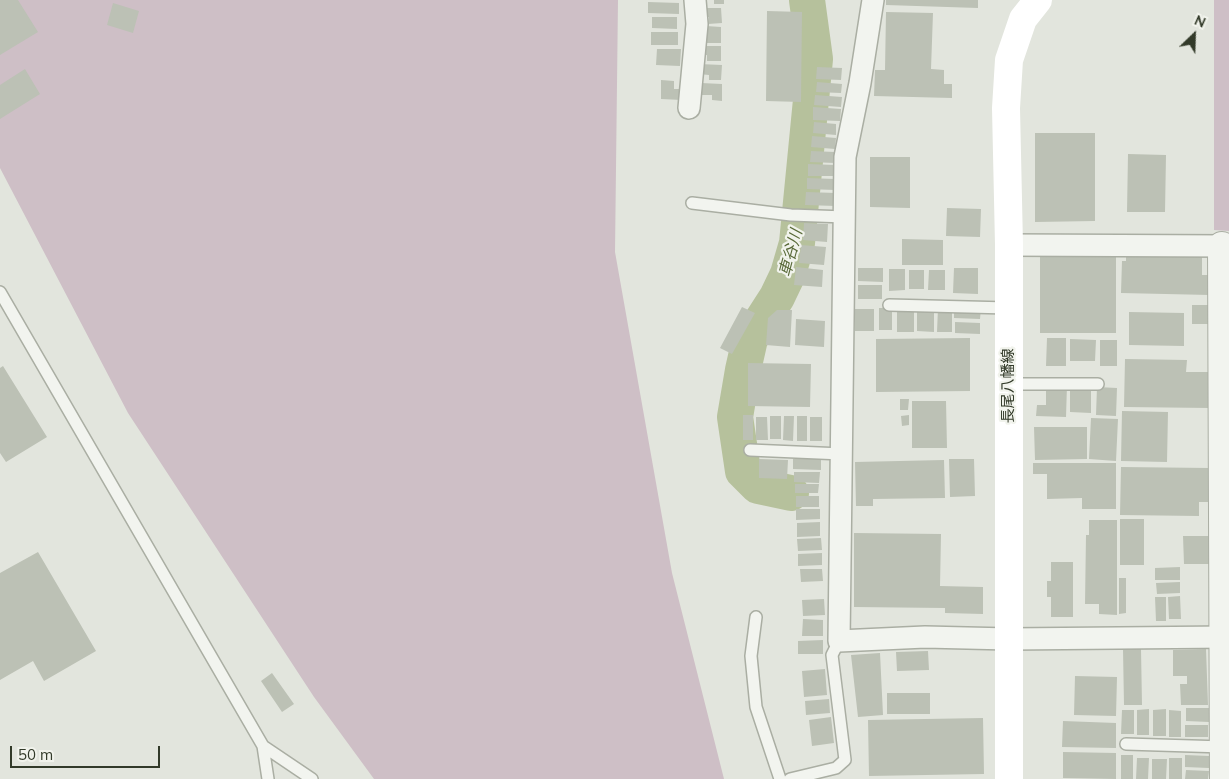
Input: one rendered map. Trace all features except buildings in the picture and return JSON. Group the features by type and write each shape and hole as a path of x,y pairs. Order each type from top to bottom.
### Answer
{"main road":[{"name":"長尾八幡線","path":"1009,779 1009,245 1006,108 1009,60 1023,19 1038,0"}],"street":[{"path":"689,108 697,24 695,0"},
{"path":"873,0 860,83 845,157 839,641 925,637 1009,639 1226,637"},
{"path":"1009,245 1226,246 1226,737 1224,779"}],"lane":[{"path":"692,203 791,215 844,217"},
{"path":"0,293 264,746 268,779"},
{"path":"889,305 1008,308"},
{"path":"1008,384 1098,384"},
{"path":"750,450 842,454"},
{"path":"756,617 751,656 756,707 780,779"},
{"path":"790,779 836,768 845,760 832,655 839,641"},
{"path":"1126,744 1226,737"},
{"path":"264,746 312,779"}],"shaded area":[{"path":"0,0 618,0 615,252 672,573 724,779 374,779 314,697 128,413 0,168"},
{"path":"1214,0 1229,0 1229,231 1214,230"}],"waterway":[{"name":"車谷川","path":"791,493 758,486 743,471 735,417 750,339 777,297 788,274 797,243 815,59 807,0"}]}
